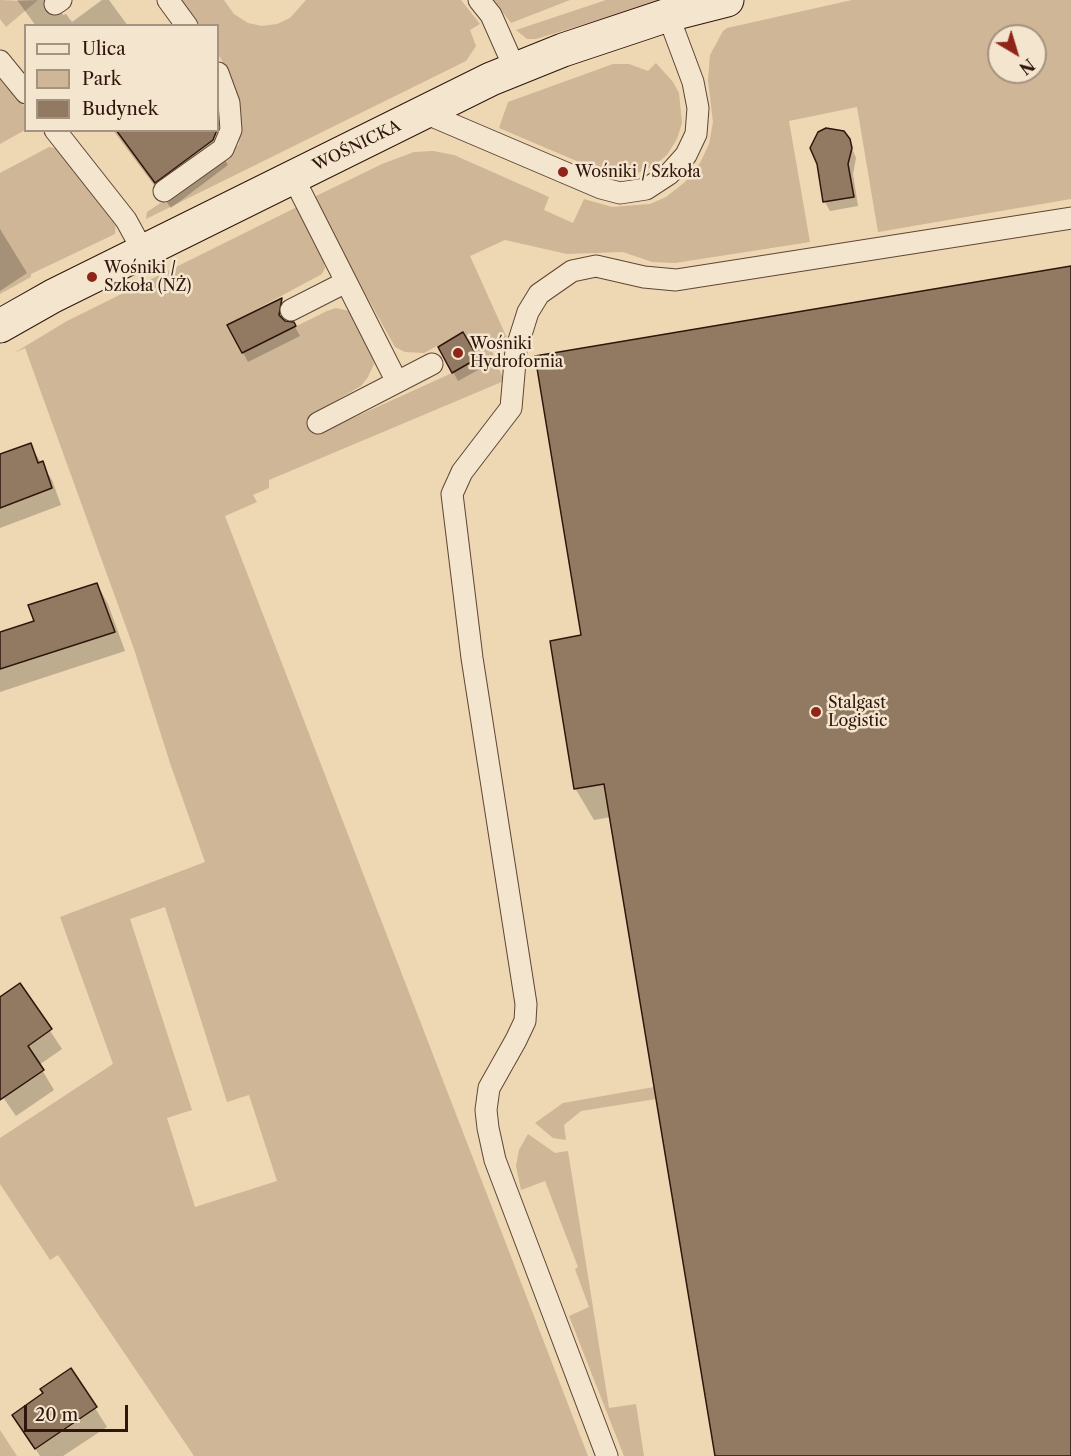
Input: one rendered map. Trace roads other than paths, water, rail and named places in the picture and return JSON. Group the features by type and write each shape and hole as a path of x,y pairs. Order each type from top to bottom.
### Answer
{"street":[{"name":"WOŚNICKA","path":"0,326 143,251 515,69 563,50 668,15 727,0"}],"lane":[{"path":"168,0 186,24"},
{"path":"479,0 491,15 515,69"},
{"path":"425,113 601,189 620,192 646,189 669,174 686,155 696,134 698,108 693,82 668,15"},
{"path":"0,61 24,91"},
{"path":"164,191 223,149 231,130 230,102 219,75"},
{"path":"57,132 126,220 143,251"},
{"path":"293,177 397,382"},
{"path":"607,1456 495,1160 488,1128 486,1110 489,1088 525,1021 526,1004 472,658 452,494 462,472 512,408 516,350 528,312 539,294 572,271 596,266 644,277 676,280 1071,218"},
{"path":"291,310 346,282"},
{"path":"318,423 432,364"}],"place":[{"name":"Wośniki / Szkoła","path":"563,172"},
{"name":"Wośniki / Szkoła (NŻ)","path":"92,277"},
{"name":"Wośniki Hydrofornia","path":"458,353"},
{"name":"Stalgast Logistic","path":"816,712"}]}
